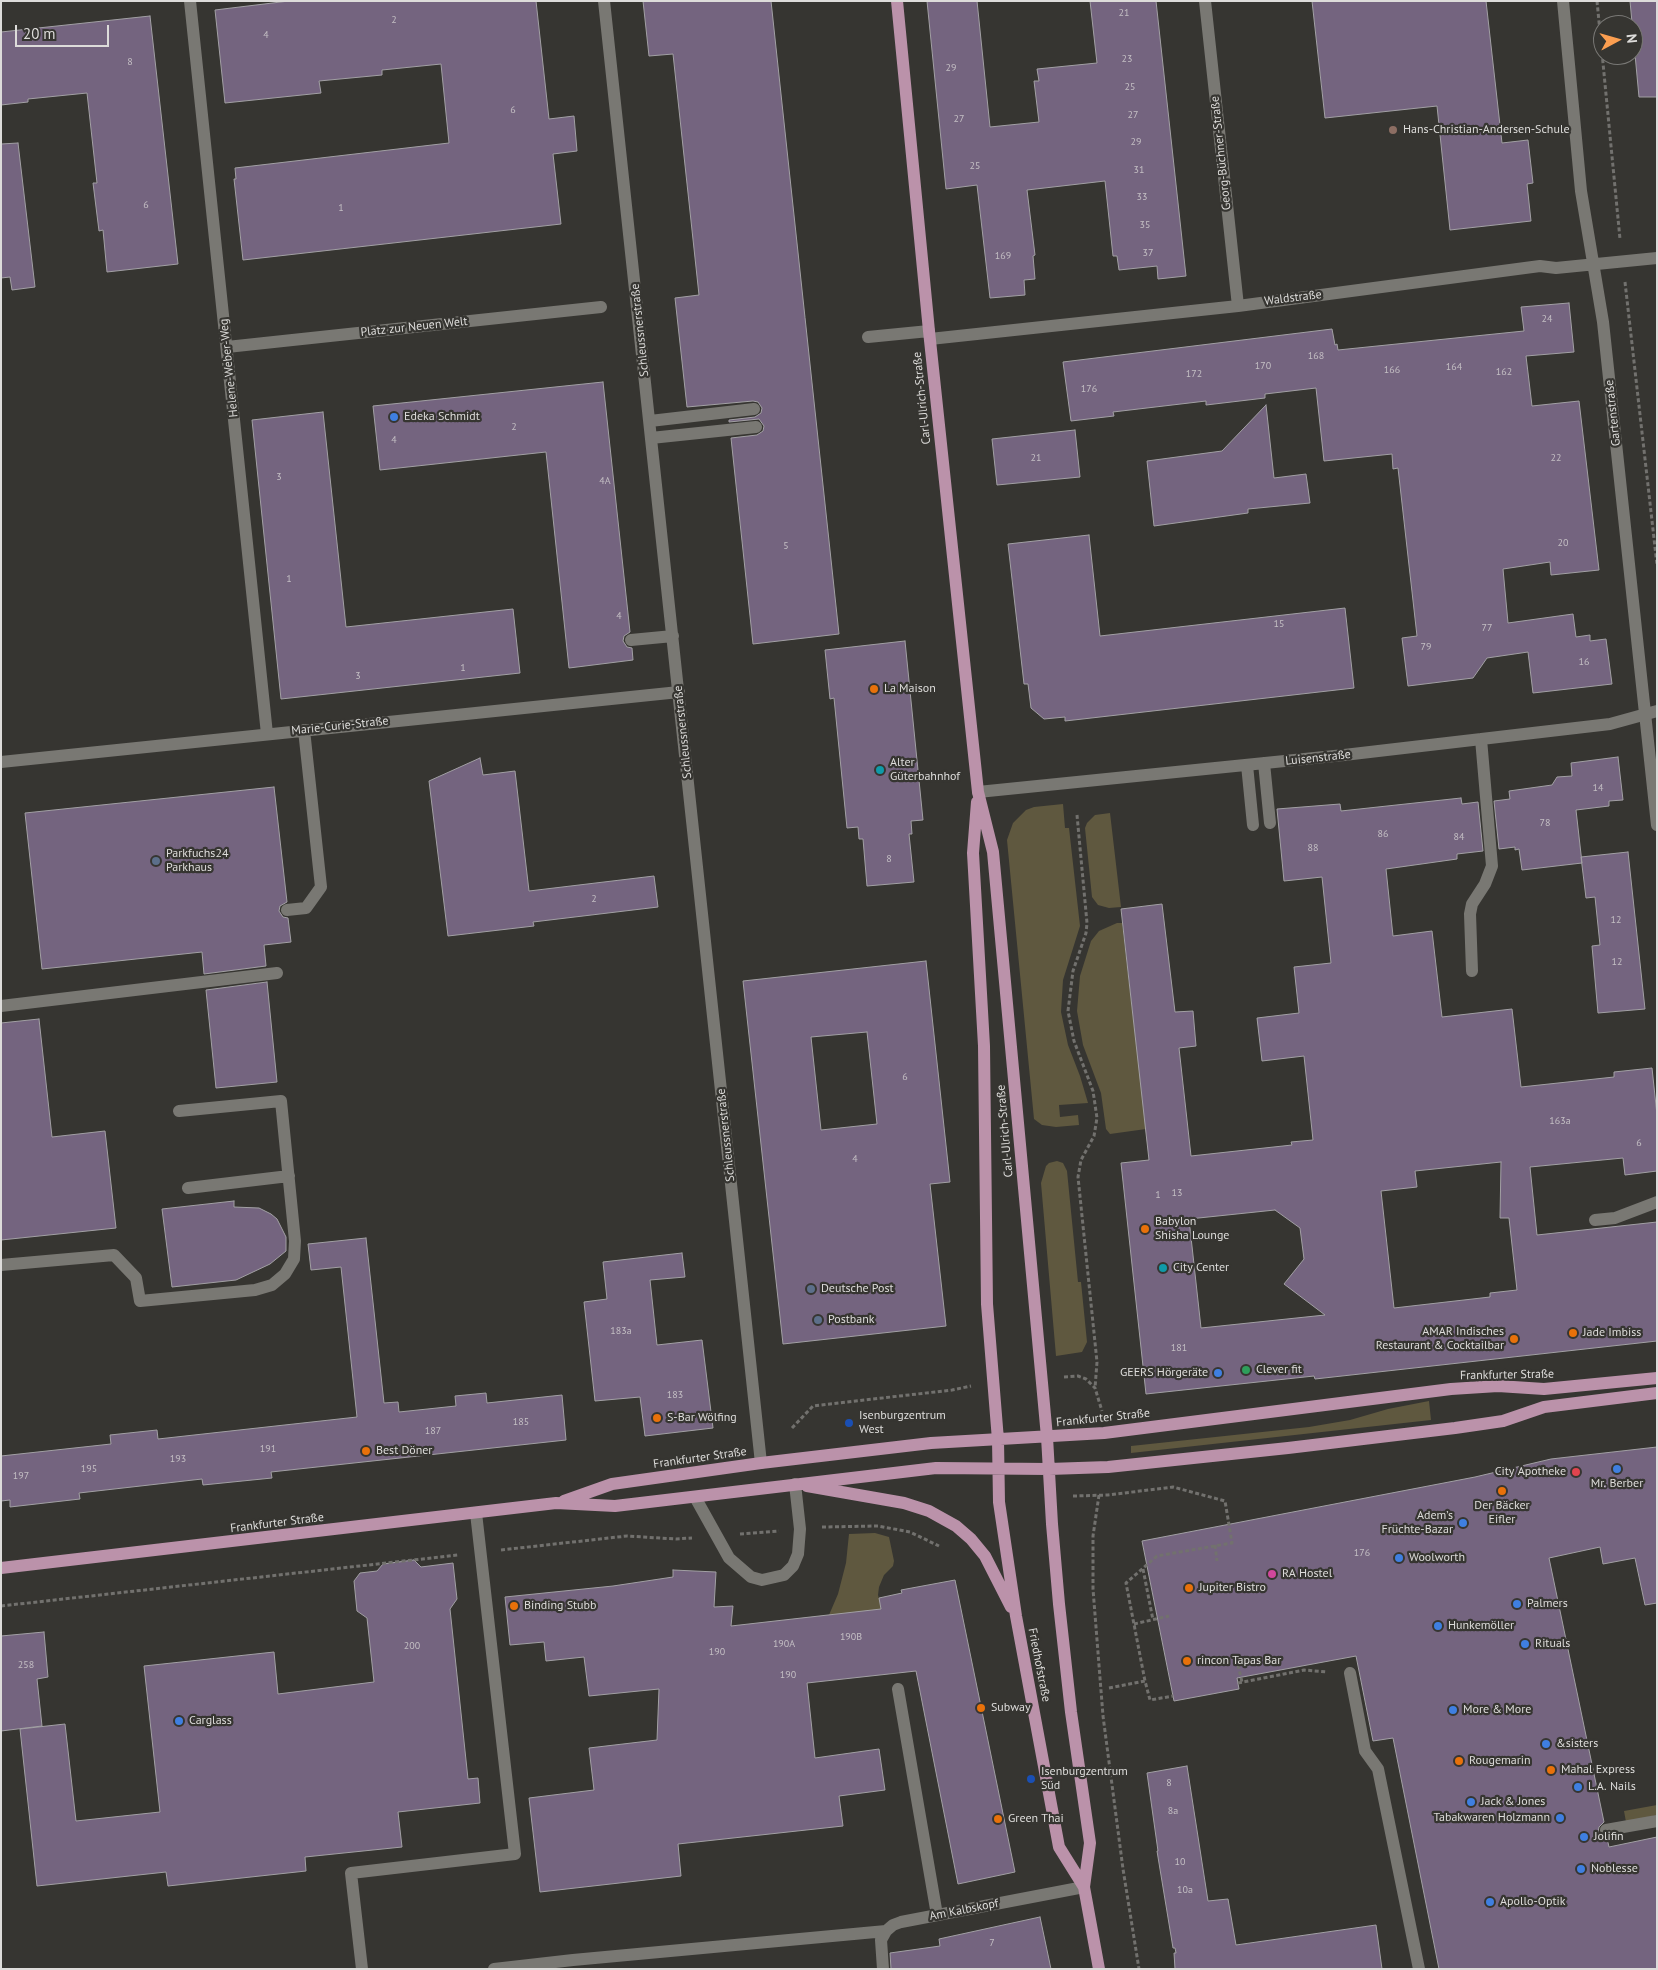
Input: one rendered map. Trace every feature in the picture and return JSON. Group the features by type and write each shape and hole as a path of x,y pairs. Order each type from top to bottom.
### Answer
{"main road":[{"name":"Carl-Ulrich-Straße","path":"897,1 929,335 978,792 993,852 1049,1469"},
{"name":"Carl-Ulrich-Straße","path":"978,792 973,853 984,1046 987,1304 998,1440"},
{"name":"Frankfurter Straße","path":"556,1503 612,1484 761,1463 931,1443 1104,1433 1451,1389 1498,1386 1544,1389 1657,1378"},
{"name":"Frankfurter Straße","path":"1,1568 556,1503 615,1506 936,1468 1049,1469 1108,1467 1288,1448 1503,1421 1544,1407 1657,1393"},
{"name":"Friedhofstraße","path":"998,1440 999,1502 1016,1616 1060,1847 1084,1887"},
{"name":"Friedhofstraße","path":"1049,1469 1059,1604 1071,1712 1090,1843 1084,1887 1099,1969"},
{"path":"795,1484 904,1503 928,1510 956,1526 971,1539 985,1556 1016,1616"}],"street":[{"name":"Helene-Weber-Weg","path":"190,1 267,734"},
{"name":"Schleussnerstraße","path":"604,1 761,1463"},
{"name":"Georg-Büchner-Straße","path":"1205,1 1238,306"},
{"name":"Gartenstraße","path":"1563,1 1582,191 1603,322 1651,712 1657,825"},
{"name":"Waldstraße","path":"868,337 929,335 1238,306 1540,266 1556,268 1657,258"},
{"name":"Platz zur Neuen Welt","path":"227,347 602,307"},
{"path":"650,420 754,409"},
{"path":"652,438 756,427"},
{"path":"631,640 673,636"},
{"name":"Marie-Curie-Straße","path":"1,762 679,692"},
{"name":"Luisenstraße","path":"978,792 1246,765 1610,724 1651,712"},
{"path":"287,910 306,908 321,887 304,730"},
{"path":"1472,971 1470,914 1472,904 1485,884 1492,866 1481,739"},
{"path":"1264,763 1270,823"},
{"path":"1246,765 1253,825"},
{"path":"1,1006 277,973"},
{"path":"1,1265 114,1255 136,1278 140,1301 255,1290 272,1285 285,1274 294,1259 296,1241 281,1100 179,1111"},
{"path":"188,1188 289,1176"},
{"path":"1595,1220 1615,1218 1657,1202"},
{"path":"694,1497 729,1558 751,1577 762,1580 784,1575 793,1566 798,1554 800,1529 795,1484"},
{"path":"362,1969 351,1873 515,1854 476,1513"},
{"path":"1350,1673 1365,1751 1378,1769 1419,1969"},
{"path":"898,1689 937,1915"},
{"path":"1606,1830 1657,1821"},
{"name":"Am Kalbskopf","path":"494,1969 886,1931 901,1922 1084,1887"},
{"path":"882,1969 881,1940 886,1931"}],"path":[{"path":"1597,1 1620,236"},
{"path":"1627,301 1657,565"},
{"path":"1077,816 1087,923 1086,933 1073,971 1068,1011 1074,1041 1093,1091 1097,1118 1094,1136 1081,1160 1078,1177 1097,1362 1095,1388"},
{"path":"1062,1378 1078,1376 1086,1379 1095,1388 1100,1401 1102,1418"},
{"path":"792,1428 813,1406 961,1388"},
{"path":"1139,1969 1123,1869 1103,1716 1093,1589 1094,1536 1098,1495 1173,1487 1225,1501 1232,1542 1157,1556 1126,1583 1150,1700 1173,1696"},
{"path":"1215,1545 1217,1561"},
{"path":"1143,1568 1153,1620"},
{"path":"1134,1624 1168,1616"},
{"path":"1238,1665 1240,1682 1304,1670 1350,1673"},
{"path":"1109,1688 1146,1681"}],"shaded area":[{"path":"1063,804 1065,828 1069,828 1080,926 1063,980 1061,1012 1068,1045 1088,1103 1059,1105 1060,1117 1078,1115 1079,1125 1056,1127 1042,1125 1034,1119 1007,840 1013,823 1026,810 1034,807"},
{"path":"1110,813 1121,907 1109,908 1098,905 1092,897 1085,828 1095,815"},
{"path":"1117,923 1122,923 1146,1129 1110,1134 1106,1129 1101,1093 1083,1045 1077,1011 1080,976 1091,941 1099,931"},
{"path":"1057,1161 1063,1163 1067,1171 1078,1282 1081,1282 1087,1342 1082,1352 1056,1356 1041,1183 1046,1166"},
{"path":"1429,1401 1431,1420 1131,1453 1131,1446 1309,1427 1350,1420 1388,1409"},
{"path":"875,1533 889,1537 894,1561 893,1566 884,1575 879,1587 878,1595 883,1616 829,1615 838,1594 846,1563 849,1534"},
{"path":"1657,1805 1657,1815 1626,1822 1624,1811"}],"building":[{"path":"289,1 536,1 549,119 574,116 577,151 553,154 561,224 243,260 234,179 236,179 235,168 449,143 441,64 382,70 382,75 319,81 321,93 225,103 215,10"},
{"path":"643,1 771,1 839,634 753,644 731,438 757,435 763,431 764,426 759,419 729,422 729,420 755,417 761,413 762,408 758,402 753,401 687,407 675,298 699,295 673,54 649,56"},
{"path":"927,1 977,1 990,127 1039,122 1034,81 1039,81 1037,69 1097,63 1090,1 1156,1 1186,276 1158,279 1157,266 1119,270 1117,256 1113,256 1105,181 1027,190 1035,255 1033,256 1035,279 1024,280 1025,295 990,298 977,185 946,189"},
{"path":"1312,1 1486,1 1502,143 1528,140 1533,183 1527,184 1531,221 1450,230 1437,106 1325,118"},
{"path":"1630,1 1657,1 1657,97 1639,97 1636,65 1643,65 1643,15 1631,15"},
{"path":"150,16 178,264 107,272 103,230 99,231 93,183 97,183 87,93 28,99 28,102 1,105 1,32"},
{"path":"18,143 35,287 12,290 10,277 1,278 1,144"},
{"path":"1569,303 1574,352 1526,356 1532,406 1579,401 1599,570 1551,575 1550,562 1503,569 1508,623 1573,614 1576,637 1590,635 1590,641 1606,639 1612,684 1533,693 1528,652 1487,658 1473,678 1408,686 1402,638 1417,636 1398,468 1393,469 1392,454 1324,461 1316,388 1265,394 1265,398 1206,405 1206,401 1113,412 1114,416 1071,421 1063,362 1332,329 1335,345 1337,344 1338,350 1524,331 1521,307"},
{"path":"603,382 630,632 624,636 623,641 627,647 632,648 633,660 569,668 546,452 380,470 373,406"},
{"path":"1266,405 1274,478 1306,474 1310,503 1248,509 1248,513 1154,526 1147,461 1222,451"},
{"path":"323,412 346,627 513,609 520,673 281,699 252,420"},
{"path":"1075,430 1080,477 997,485 992,439"},
{"path":"1089,535 1100,636 1345,608 1354,688 1065,721 1065,717 1044,719 1031,708 1028,684 1024,684 1008,544"},
{"name":"Alter Güterbahnhof","path":"905,641 923,820 911,821 912,834 909,834 914,882 867,886 863,839 859,839 858,827 847,828 834,698 830,699 825,650"},
{"path":"1618,757 1623,800 1609,801 1609,806 1576,810 1582,863 1522,870 1519,849 1515,850 1515,847 1499,849 1494,801 1510,799 1509,791 1552,785 1557,777 1572,776 1571,763"},
{"path":"480,758 483,775 515,771 529,891 654,876 658,907 533,922 534,926 448,936 429,781"},
{"name":"Parkfuchs24 Parkhaus","path":"274,787 287,902 280,906 279,911 283,917 288,918 291,942 264,945 266,966 204,974 202,952 42,969 25,813"},
{"path":"1461,798 1462,804 1478,802 1483,851 1457,854 1457,859 1386,869 1393,936 1432,931 1442,1017 1512,1009 1521,1087 1614,1077 1614,1072 1652,1068 1657,1115 1657,1171 1625,1175 1623,1158 1530,1167 1537,1235 1657,1222 1657,1341 1315,1379 1314,1376 1146,1394 1121,1163 1149,1160 1121,909 1162,904 1175,1012 1193,1011 1196,1046 1179,1048 1191,1156 1292,1145 1291,1142 1313,1140 1304,1056 1262,1061 1257,1018 1299,1013 1294,967 1331,963 1322,877 1284,881 1277,809 1340,804 1341,811","holes":["1501,1162 1500,1218 1509,1218 1517,1290 1490,1293 1490,1297 1394,1308 1381,1191 1417,1187 1415,1171","1275,1210 1300,1228 1304,1259 1284,1284 1325,1315 1201,1328 1189,1219"]},
{"path":"1628,852 1645,1009 1598,1013 1592,946 1600,945 1595,897 1586,898 1581,857"},
{"path":"926,961 950,1182 930,1184 946,1326 783,1344 743,981","holes":["867,1032 877,1124 821,1130 811,1037"]},
{"path":"267,982 277,1082 216,1088 206,990"},
{"path":"39,1019 52,1137 105,1131 116,1228 1,1240 1,1023"},
{"path":"234,1201 234,1207 259,1208 277,1219 286,1237 286,1251 270,1264 236,1280 172,1287 162,1209"},
{"path":"366,1238 384,1403 398,1402 399,1412 456,1406 455,1396 486,1393 487,1403 562,1395 566,1440 271,1472 272,1478 203,1485 202,1479 79,1493 80,1499 10,1507 10,1500 1,1501 1,1456 111,1444 110,1435 157,1430 158,1439 357,1417 341,1267 311,1270 308,1244"},
{"path":"682,1253 685,1277 650,1280 657,1345 702,1340 713,1428 645,1436 640,1397 595,1401 584,1302 607,1299 603,1262"},
{"path":"1657,1447 1657,1603 1645,1605 1635,1558 1603,1564 1600,1547 1549,1558 1604,1822 1599,1827 1598,1832 1607,1838 1609,1847 1657,1837 1657,1969 1439,1969 1393,1738 1373,1741 1356,1656 1237,1678 1239,1689 1174,1701 1142,1541 1475,1477 1551,1459"},
{"path":"414,1560 421,1567 453,1563 457,1599 450,1609 468,1779 478,1778 480,1803 398,1812 402,1847 305,1857 306,1871 168,1886 166,1872 37,1886 20,1729 65,1724 76,1821 160,1812 144,1666 274,1652 278,1694 374,1682 367,1618 357,1611 354,1581 360,1573 377,1571 383,1564"},
{"path":"673,1570 716,1572 714,1607 733,1606 731,1626 881,1609 879,1598 902,1593 901,1590 955,1580 1015,1872 958,1884 916,1671 807,1683 815,1758 879,1749 885,1790 839,1796 843,1826 678,1844 681,1876 540,1892 529,1798 594,1790 589,1748 657,1740 659,1689 589,1696 584,1657 546,1661 544,1642 510,1645 505,1597 613,1586 673,1577"},
{"path":"44,1632 48,1677 37,1679 42,1726 1,1731 1,1636"},
{"path":"1187,1766 1208,1901 1228,1899 1236,1945 1376,1925 1382,1969 1175,1969 1174,1953 1176,1953 1175,1948 1173,1948 1157,1851 1147,1773"},
{"path":"1040,1917 1051,1969 891,1969 890,1953 940,1946 939,1939"}],"place":[{"name":"Hans-Christian-Andersen-Schule","path":"1393,130"},
{"name":"Edeka Schmidt","path":"394,417"},
{"name":"La Maison","path":"874,689"},
{"name":"Alter Güterbahnhof","path":"880,770"},
{"name":"Parkfuchs24 Parkhaus","path":"156,861"},
{"name":"Babylon Shisha Lounge","path":"1145,1229"},
{"name":"City Center","path":"1163,1268"},
{"name":"Deutsche Post","path":"811,1289"},
{"name":"Postbank","path":"818,1320"},
{"name":"Jade Imbiss","path":"1573,1333"},
{"name":"AMAR Indisches Restaurant & Cocktailbar","path":"1514,1339"},
{"name":"Clever fit","path":"1246,1370"},
{"name":"GEERS Hörgeräte","path":"1218,1373"},
{"name":"S-Bar Wölfing","path":"657,1418"},
{"name":"Isenburgzentrum West","path":"849,1423"},
{"name":"Best Döner","path":"366,1451"},
{"name":"Mr. Berber","path":"1617,1469"},
{"name":"City Apotheke","path":"1576,1472"},
{"name":"Der Bäcker Eifler","path":"1502,1491"},
{"name":"Adem’s Früchte-Bazar","path":"1463,1523"},
{"name":"Woolworth","path":"1399,1558"},
{"name":"RA Hostel","path":"1272,1574"},
{"name":"Jupiter Bistro","path":"1189,1588"},
{"name":"Palmers","path":"1517,1604"},
{"name":"Binding Stubb","path":"514,1606"},
{"name":"Hunkemöller","path":"1438,1626"},
{"name":"Rituals","path":"1525,1644"},
{"name":"rincon Tapas Bar","path":"1187,1661"},
{"name":"Subway","path":"981,1708"},
{"name":"More & More","path":"1453,1710"},
{"name":"Carglass","path":"179,1721"},
{"name":"&sisters","path":"1546,1744"},
{"name":"Rougemarin","path":"1459,1761"},
{"name":"Mahal Express","path":"1551,1770"},
{"name":"Isenburgzentrum Süd","path":"1031,1779"},
{"name":"L.A. Nails","path":"1578,1787"},
{"name":"Jack & Jones","path":"1471,1802"},
{"name":"Tabakwaren Holzmann","path":"1560,1818"},
{"name":"Green Thai","path":"998,1819"},
{"name":"Jolifin","path":"1584,1837"},
{"name":"Noblesse","path":"1581,1869"},
{"name":"Apollo-Optik","path":"1490,1902"}]}
